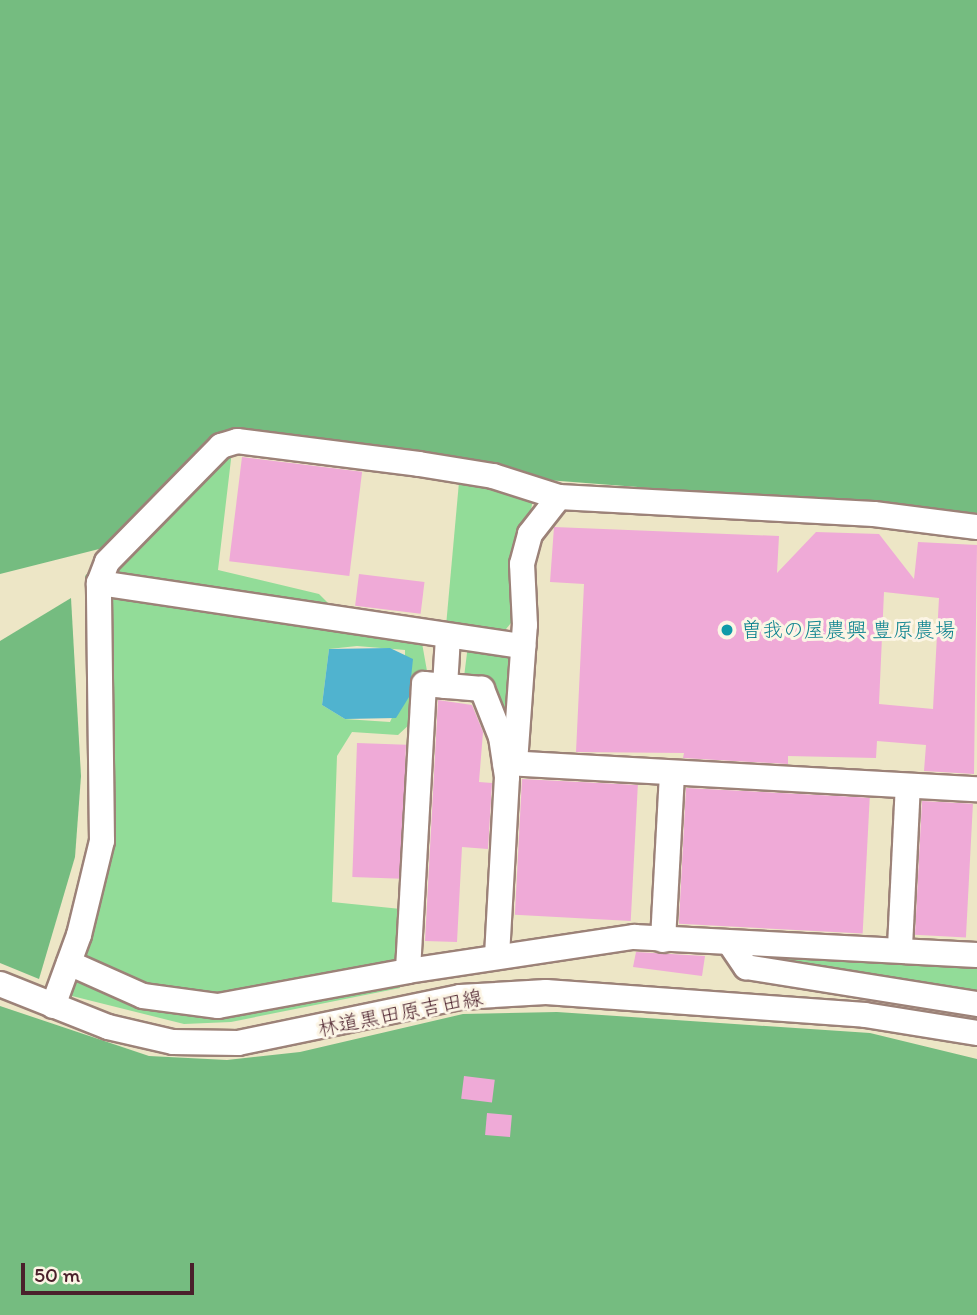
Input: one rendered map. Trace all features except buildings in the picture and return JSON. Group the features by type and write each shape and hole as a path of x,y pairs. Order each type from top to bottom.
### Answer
{"street":[{"path":"53,1006 69,963 102,841 99,583 107,562 221,446 237,441 493,476 559,497 874,514 977,527"},
{"path":"497,956 510,763 523,646 522,564 530,534 559,497"},
{"path":"99,583 448,637 523,646"},
{"path":"445,686 448,637"},
{"path":"408,971 424,684 482,689 510,763"},
{"path":"510,763 977,789"},
{"path":"663,940 672,773"},
{"path":"900,947 908,786"},
{"path":"69,963 143,996 218,1006 318,993 408,971 604,940 663,940 868,951 900,947 977,954"},
{"path":"731,945 747,967 977,1004"},
{"name":"林道黒田原吉田線","path":"0,984 53,1006 173,1042 238,1043 460,997 547,992 865,1014 977,1033"}],"green space":[{"path":"0,0 977,0 977,513 547,480 455,459 215,441 107,547 0,574"},
{"path":"234,434 218,570 319,594 354,629 422,643 427,671 420,675 411,723 398,735 352,732 337,756 332,902 401,909 400,988 231,1022 184,1024 52,991 95,827 85,576 146,503 215,441","holes":["357,646 405,650 405,689 390,722 345,719 322,705 329,649"]},
{"path":"479,481 533,499 511,623 501,635 446,626 459,482"},
{"path":"71,598 81,776 75,857 39,979 0,963 0,641"},
{"path":"468,645 508,657 512,723 464,677"},
{"path":"759,955 977,963 977,995 760,960"},
{"path":"0,1006 149,1056 227,1060 300,1052 463,1014 557,1012 870,1033 977,1059 977,1315 0,1315"}],"water":[{"path":"390,648 413,659 409,697 396,718 345,719 322,705 329,649"}],"place":[{"name":"曽我の屋農興 豊原農場","path":"727,630"}]}
